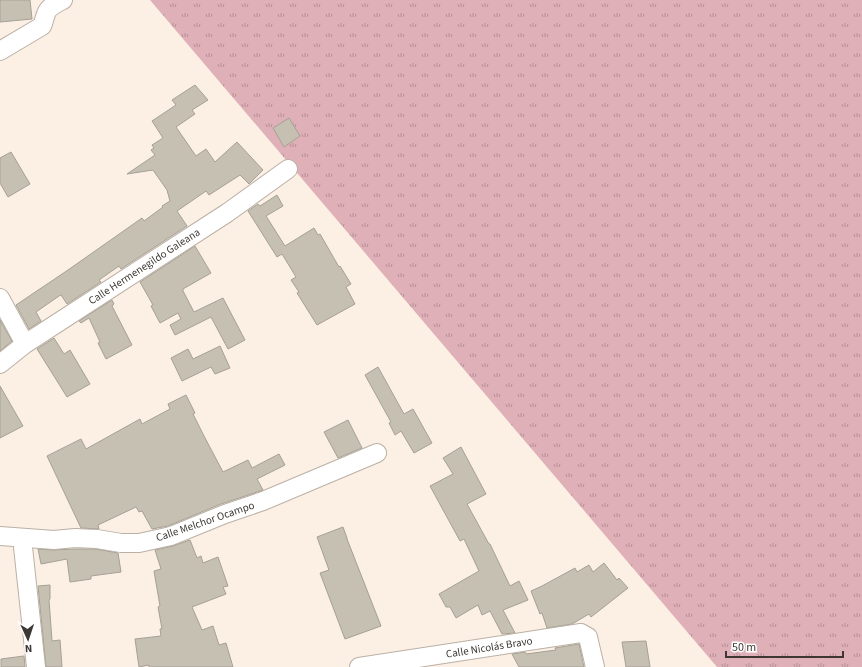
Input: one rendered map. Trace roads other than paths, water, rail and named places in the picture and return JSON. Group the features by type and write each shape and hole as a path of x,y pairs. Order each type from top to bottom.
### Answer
{"street":[{"path":"0,51 42,26 46,20 46,13 51,6 63,0"},
{"name":"Calle Hermenegildo Galeana","path":"0,364 25,344 227,213 288,169"},
{"path":"0,298 25,344"},
{"name":"Calle Melchor Ocampo","path":"0,536 54,540 75,538 97,539 121,544 139,543 171,536 225,514 263,501 377,453"},
{"path":"22,538 36,667"},
{"name":"Calle Nicolás Bravo","path":"359,667 581,633 588,637 595,667"}]}
